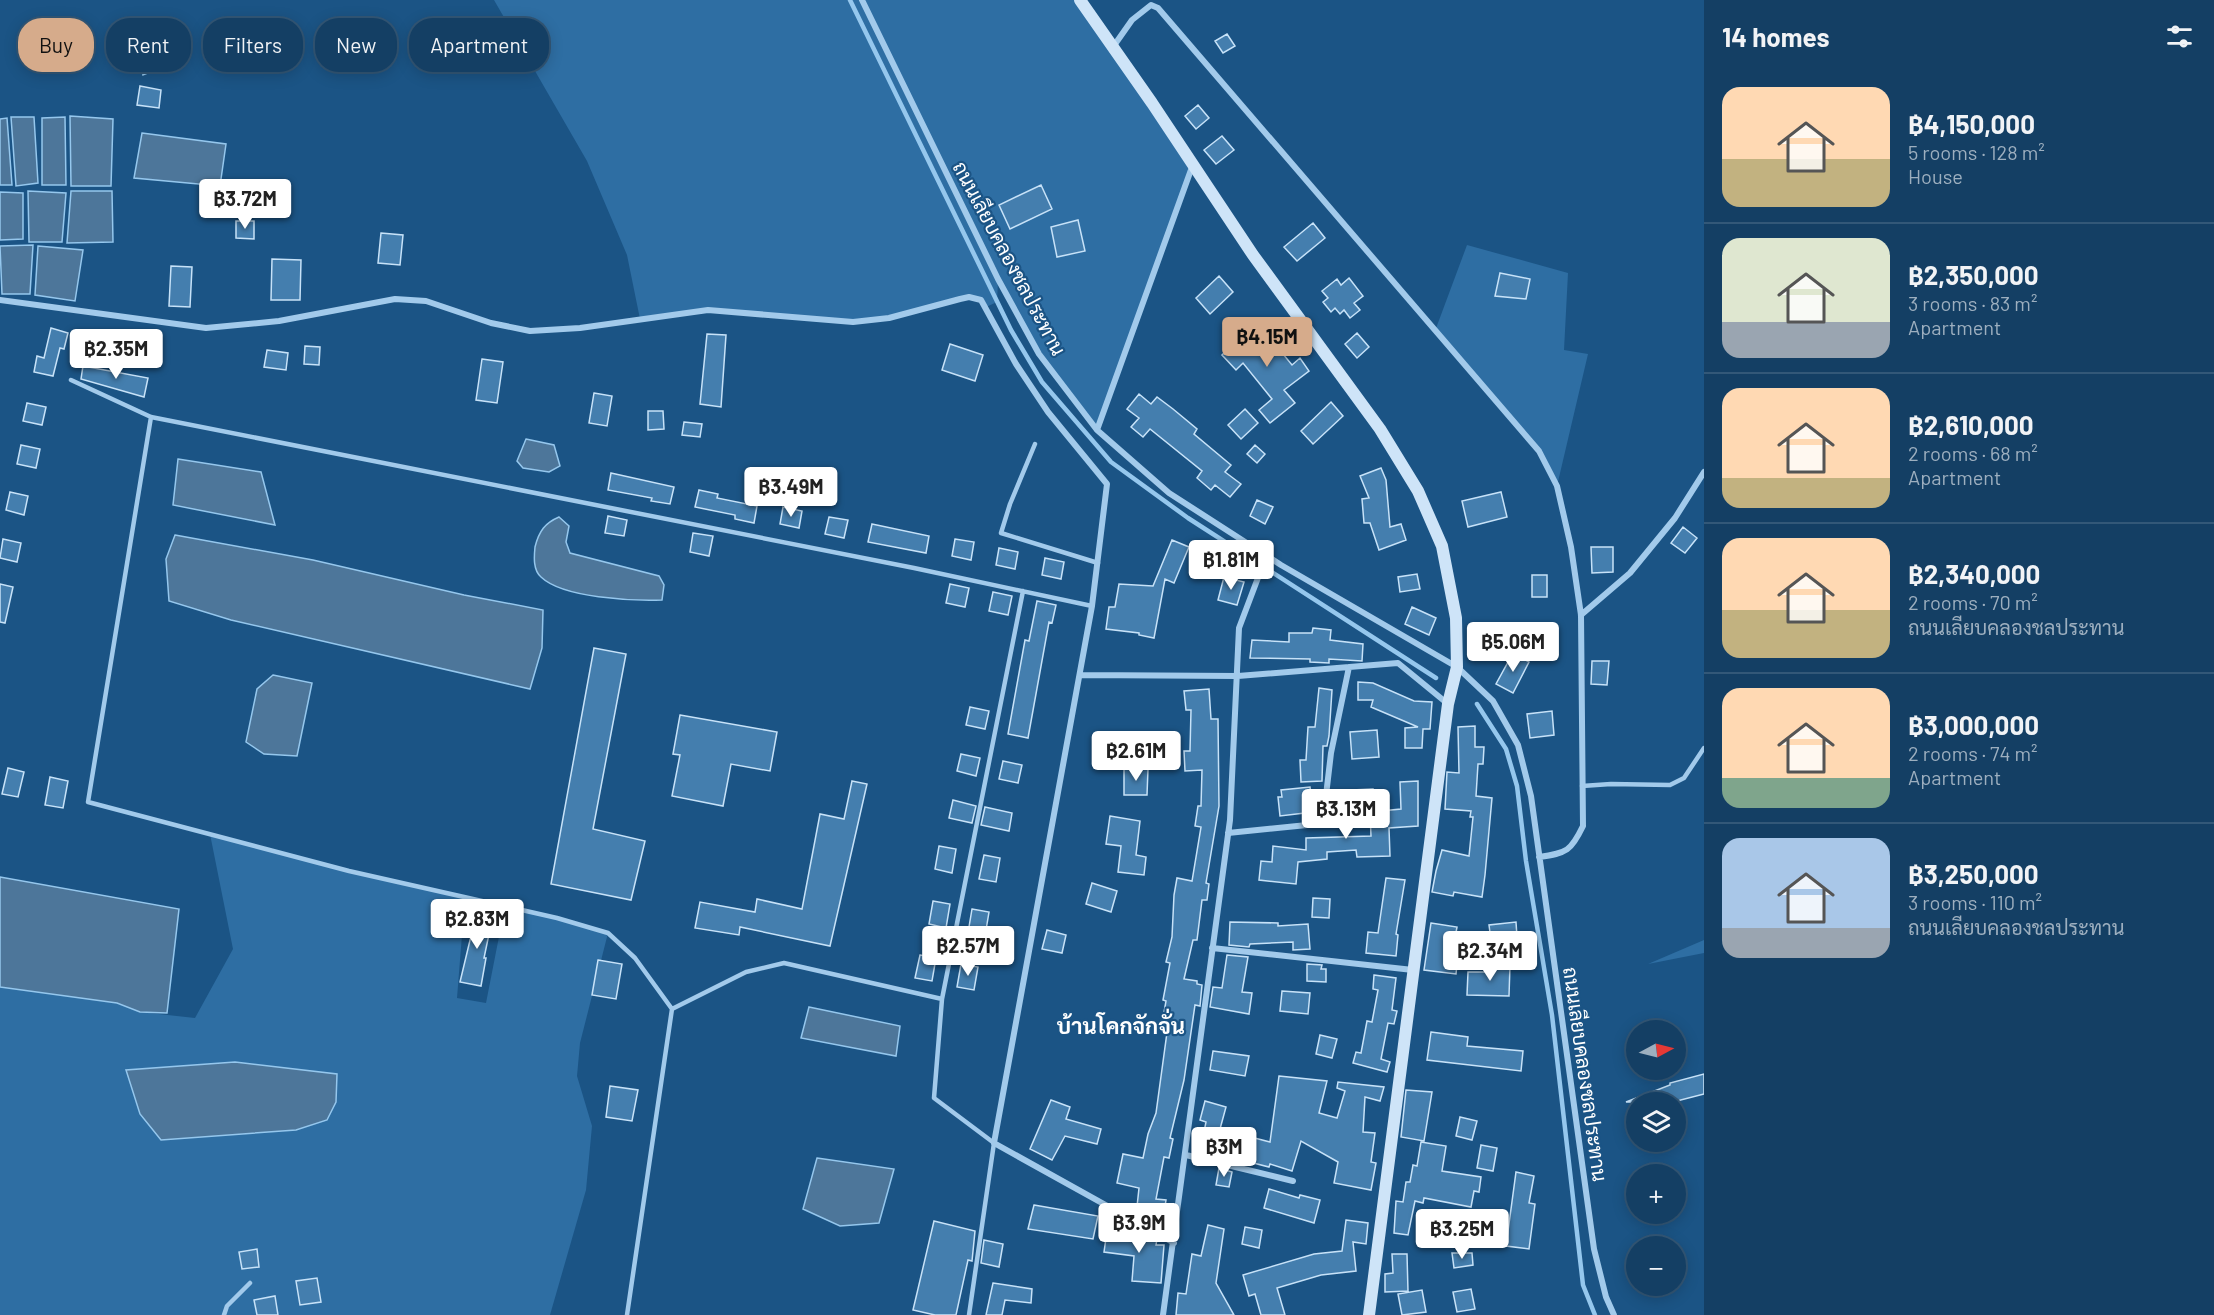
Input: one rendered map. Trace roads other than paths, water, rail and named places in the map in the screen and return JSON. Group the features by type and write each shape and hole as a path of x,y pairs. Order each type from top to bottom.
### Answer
{"street":[{"name":"ถนนเลียบคลองชลประทาน","path":"862,0 1008,298 1039,354 1097,430 1169,494 1266,557 1457,667 1493,701 1518,746 1531,796 1594,1249 1606,1297 1614,1315"},
{"path":"1080,0 1192,167 1380,429 1418,491 1434,524 1447,567 1456,618 1457,667 1448,704 1369,1315"},
{"path":"1113,46 1132,20 1151,5 1158,8 1525,435 1539,452 1557,486 1571,547 1581,615 1583,826 1574,846 1557,854 1539,857"},
{"path":"1097,430 1192,167"},
{"path":"0,300 206,328 241,327 376,301 414,299 514,329 546,331 708,310 853,322 870,321 960,298 975,298 986,307 1016,364 1048,412 1107,484 1092,606 994,1143 1174,1243"},
{"path":"1581,615 1630,573 1675,518 1704,472"},
{"path":"1163,1315 1228,833 1239,628 1266,557"},
{"path":"1080,675 1238,676 1398,663 1448,704"},
{"path":"1228,833 1317,824 1323,821 1331,753 1349,667"},
{"path":"1212,948 1413,970"},
{"path":"1186,1155 1293,1181"}],"lane":[{"path":"71,380 151,417 1092,606"},
{"path":"151,417 88,802 349,871 556,918 608,933 635,958 672,1009 627,1315"},
{"path":"1035,444 1010,504 1001,533 1098,562"},
{"path":"969,1315 994,1143 934,1098 942,999 1023,591"},
{"path":"1582,786 1670,785 1684,778 1704,748"},
{"path":"672,1009 746,972 784,963 942,999"},
{"path":"224,1315 227,1306 250,1283"}],"waterway":[{"path":"850,0 1011,330 1042,382 1111,462 1188,518 1436,678"},
{"path":"1477,704 1506,749 1517,786 1526,861 1552,1015 1583,1285 1595,1315"}],"district":[{"name":"บ้านโคกจักจั่น","path":"1121,1025"}]}
